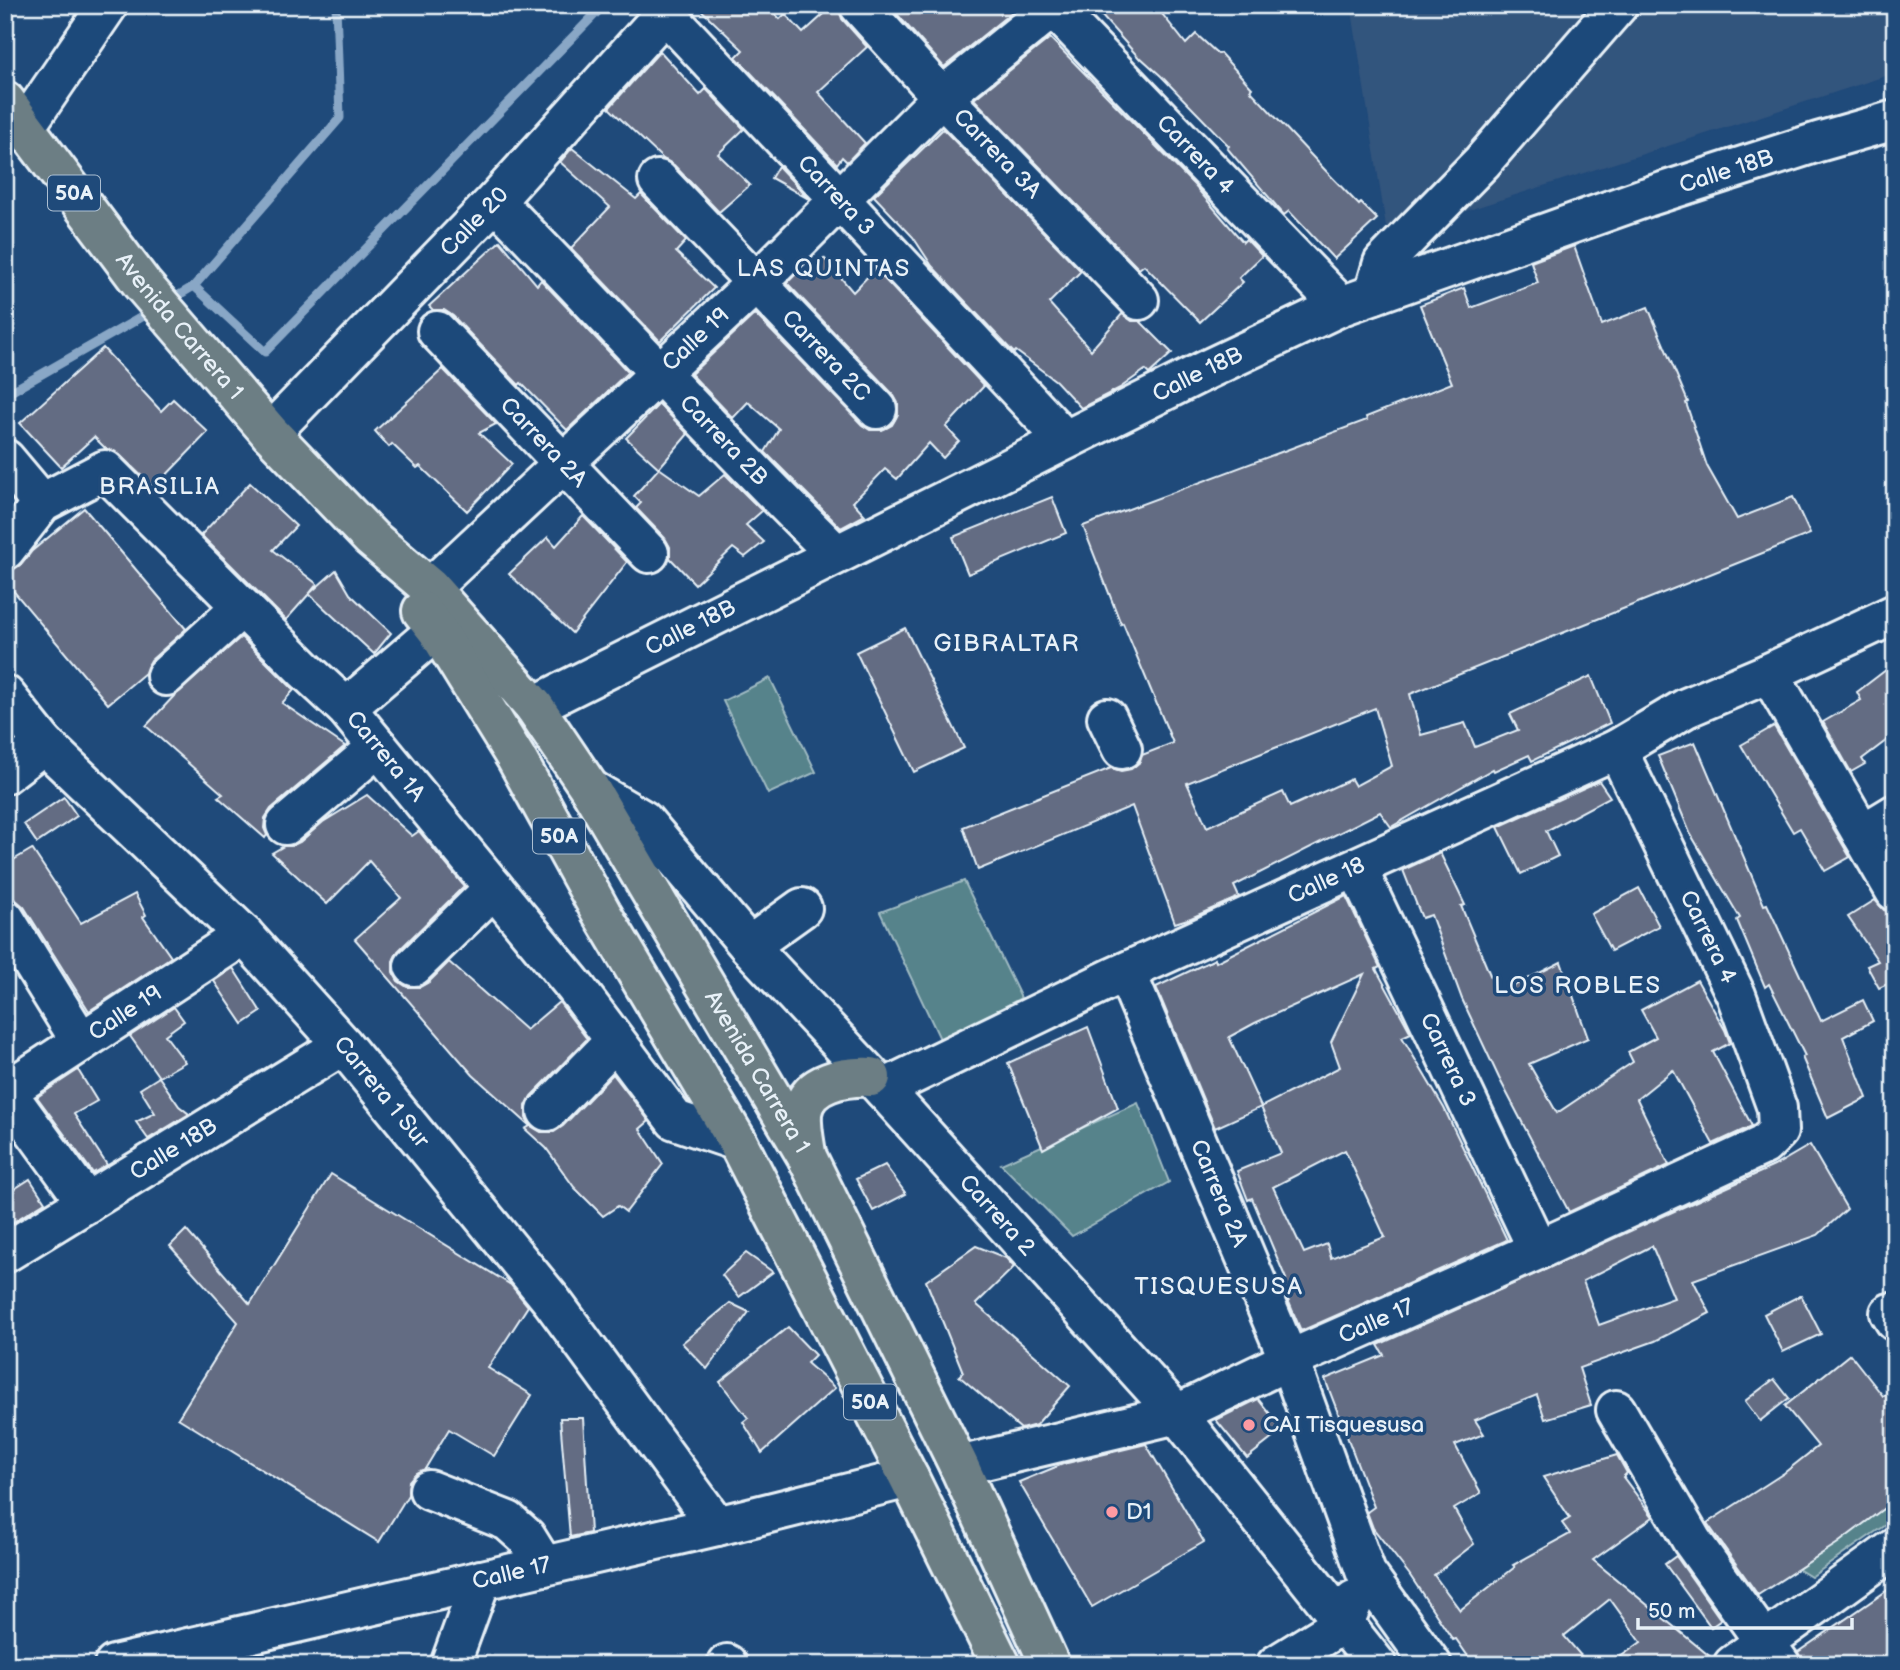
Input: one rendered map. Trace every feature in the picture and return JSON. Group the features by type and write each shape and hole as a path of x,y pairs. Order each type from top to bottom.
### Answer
{"main road":[{"name":"Avenida Carrera 1","path":"15,114 142,285 270,433 371,538 430,589 534,706 590,789 806,1155 959,1466 1050,1665"},
{"name":"Avenida Carrera 1","path":"371,538 414,602 437,630 516,758 633,966 737,1141 1001,1665"},
{"path":"516,758 590,789"},
{"path":"633,966 639,945 649,940 657,940 672,951 732,1033"},
{"path":"806,1155 802,1112 810,1097 833,1080 848,1076 877,1083"}],"street":[{"name":"Carrera 3A","path":"859,5 942,97 1139,300"},
{"path":"1357,300 1383,263 1482,162 1618,5"},
{"path":"15,114 108,6"},
{"name":"Calle 19","path":"430,589 755,284 942,97 1053,6"},
{"name":"Carrera 4","path":"1053,6 1357,300"},
{"name":"Carrera 3","path":"668,9 839,198 1065,440"},
{"name":"Calle 20","path":"270,433 495,201 668,9"},
{"name":"Calle 18B","path":"534,706 836,554 921,527 1065,440 1357,300 1651,208 1818,142 1895,120"},
{"name":"Carrera 2C","path":"658,180 877,409"},
{"name":"Carrera 2B","path":"495,201 768,488 836,554"},
{"name":"Carrera 2A","path":"437,331 649,553"},
{"path":"5,459 41,503 5,550"},
{"name":"Carrera 1A","path":"41,503 105,470 346,708 576,988 675,1120 737,1141"},
{"path":"166,676 242,607"},
{"name":"Calle 18","path":"877,1083 1618,749 1686,708 1769,673 1895,614"},
{"path":"346,708 437,630"},
{"path":"1769,673 1895,891"},
{"name":"Carrera 1 Sur","path":"5,695 44,744 244,935 343,1045 552,1301 717,1526"},
{"path":"5,774 44,744"},
{"path":"286,825 378,747"},
{"name":"Carrera 4","path":"1618,749 1736,995 1777,1108 1778,1131"},
{"name":"Carrera 2","path":"590,789 643,820 750,946 1177,1414 1374,1663"},
{"path":"1862,834 1895,814"},
{"name":"Carrera 3","path":"1357,868 1538,1250"},
{"path":"414,966 494,888"},
{"path":"750,946 802,908"},
{"path":"5,919 81,1042"},
{"name":"Calle 19","path":"6,1091 244,935"},
{"name":"Carrera 2A","path":"1126,972 1289,1360 1366,1573"},
{"path":"547,1111 615,1041"},
{"name":"Calle 18B","path":"5,1253 343,1045"},
{"path":"6,1091 88,1203"},
{"name":"Calle 17","path":"959,1466 1177,1414 1289,1360 1538,1250 1764,1145 1778,1131"},
{"path":"1616,1410 1692,1541 1772,1653"},
{"name":"Calle 17","path":"114,1665 717,1526 909,1478"},
{"path":"429,1490 509,1521 526,1537 544,1566"},
{"path":"1733,1665 1772,1653 1895,1548"},
{"path":"1276,1665 1344,1623 1366,1573"},
{"path":"1366,1573 1432,1665"},
{"path":"450,1665 481,1580"}],"shaded area":[{"path":"1351,5 1895,5 1895,73 1419,226 1386,226"}],"green space":[{"path":"770,678 816,772 768,794 723,701"},
{"path":"964,881 1021,998 941,1041 880,912"},
{"path":"1138,1103 1169,1182 1072,1236 1001,1164"},
{"path":"1895,1499 1895,1518 1811,1577 1798,1569 1838,1542"}],"building":[{"path":"696,5 767,5 780,19 785,14 803,33 834,5 838,5 842,19 867,47 818,92 865,143 847,162 842,157 837,164 736,57 743,50"},
{"path":"889,5 1016,5 1018,7 944,67"},
{"path":"1092,5 1155,5 1186,44 1196,34 1220,53 1252,88 1250,90 1326,171 1359,205 1361,203 1377,219 1334,259 1289,211 1284,215 1227,148 1229,146 1161,76 1140,59"},
{"path":"1050,38 1194,185 1243,242 1246,239 1262,256 1239,278 1243,282 1200,322 1144,265 1139,269 974,99"},
{"path":"660,51 700,95 706,89 744,129 718,154 750,185 719,212 674,165 663,159 609,108"},
{"path":"943,129 1081,271 1049,303 1091,350 1122,314 1132,321 1140,321 1172,353 1149,374 1145,370 1120,388 1081,408 1056,381 1016,351 1014,353 932,266 913,237 874,196"},
{"path":"572,148 636,199 641,194 686,241 676,252 714,288 660,341 571,248 610,207 560,162"},
{"path":"778,166 809,199 771,178"},
{"path":"500,241 537,285 541,280 628,372 567,430 521,383 519,385 453,316 444,310 433,310 429,306"},
{"path":"1574,246 1602,325 1648,307 1688,402 1686,403 1707,466 1737,519 1793,497 1810,534 1410,694 1421,735 1465,723 1475,747 1518,730 1510,714 1591,676 1610,723 1532,761 1529,755 1494,771 1493,769 1391,827 1380,812 1234,886 1239,897 1191,918 1175,923 1132,806 978,870 963,827 1111,768 1121,771 1131,769 1140,762 1142,755 1173,743 1123,623 1121,624 1083,526 1367,420 1366,417 1452,383 1420,305 1464,288 1471,308 1538,283 1531,262","holes":["1375,708 1392,766 1355,786 1351,779 1290,807 1283,792 1207,827 1187,783"]},
{"path":"824,258 853,292 875,269 984,386 946,427 959,441 943,458 929,443 897,479 885,469 853,502 865,515 841,528 765,452 779,429 748,402 733,418 691,374 755,314 862,425 870,430 882,430 892,425 898,414 898,403 893,394 787,283 801,269 805,274"},
{"path":"103,348 161,411 173,399 208,432 154,488 120,455 106,449 94,437 61,467 20,423"},
{"path":"443,369 496,424 479,433 512,464 467,511 420,466 417,468 392,444 389,447 375,431"},
{"path":"659,404 688,434 659,468 626,438"},
{"path":"659,468 699,496 725,474 762,511 746,525 764,542 745,557 733,548 695,584 670,558 670,547 665,538 636,508 641,503 634,496"},
{"path":"250,483 296,526 273,550 317,584 286,620 201,535"},
{"path":"1052,497 1066,533 968,574 953,537"},
{"path":"84,508 186,629 151,660 145,673 108,704 5,581 5,573 22,564 32,551"},
{"path":"583,516 627,562 572,633 509,574 548,537 556,546"},
{"path":"336,570 350,594 391,633 374,654 309,594"},
{"path":"905,628 964,748 914,772 856,652"},
{"path":"241,637 294,690 282,703 345,746 271,809 265,818 265,838 218,797 223,794 146,726 174,696"},
{"path":"1895,663 1895,734 1862,759 1865,764 1851,772 1823,722 1861,700 1857,692"},
{"path":"1774,726 1850,857 1825,871 1800,828 1793,832 1741,745"},
{"path":"1695,742 1764,905 1767,904 1821,1021 1863,1000 1873,1021 1843,1037 1867,1098 1828,1118 1802,1057 1805,1056 1769,984 1765,987 1737,920 1740,918 1690,833 1658,756"},
{"path":"1599,781 1610,797 1546,831 1558,856 1521,874 1498,827"},
{"path":"367,795 412,836 419,831 464,886 398,951 393,961 393,972 398,981 407,987 420,987 449,962 526,1030 559,1002 587,1039 531,1096 526,1106 526,1118 531,1126 541,1132 554,1132 613,1074 649,1121 640,1129 663,1164 626,1212 618,1206 603,1216 574,1187 546,1148 525,1129 530,1126 473,1075 355,939 401,898 369,861 327,904 272,853 284,846 300,842 323,822"},
{"path":"64,797 77,816 37,843 24,824"},
{"path":"32,849 81,923 135,894 146,915 143,917 171,957 89,1011 24,907 16,900 5,897 5,865"},
{"path":"1440,853 1465,905 1461,906 1498,994 1561,962 1588,1038 1529,1064 1557,1113 1633,1062 1628,1052 1656,1037 1641,1010 1697,980 1730,1043 1713,1052 1752,1126 1713,1144 1673,1070 1637,1099 1669,1165 1569,1212 1499,1078 1462,999 1431,915 1422,918 1403,870"},
{"path":"1639,888 1659,926 1611,951 1591,914"},
{"path":"1346,896 1380,967 1376,969 1411,1033 1402,1037 1444,1108 1507,1240 1301,1331 1280,1281 1286,1279 1252,1198 1248,1200 1237,1171 1281,1153 1261,1107 1215,1128 1156,987 1215,959 1216,962","holes":["1364,974 1331,1042 1340,1067 1261,1107 1229,1037 1255,1023","1345,1150 1385,1237 1331,1258 1327,1244 1304,1253 1273,1187"]},
{"path":"1875,900 1884,910 1895,913 1895,986 1892,982 1879,988 1867,966 1878,961 1848,917"},
{"path":"233,968 261,1012 243,1024 214,981"},
{"path":"174,1007 184,1021 165,1035 185,1062 159,1077 130,1036"},
{"path":"1088,1027 1118,1108 1043,1149 1008,1063"},
{"path":"78,1070 97,1101 74,1114 107,1165 93,1173 37,1097"},
{"path":"159,1077 179,1106 189,1114 148,1139 136,1122 155,1113 140,1089"},
{"path":"1810,1145 1847,1209 1818,1235 1693,1280 1710,1313 1655,1341 1579,1368 1591,1405 1545,1419 1537,1395 1475,1420 1484,1434 1455,1445 1481,1493 1454,1509 1474,1544 1434,1575 1460,1610 1515,1567 1513,1565 1570,1534 1562,1523 1570,1518 1543,1477 1617,1455 1627,1473 1623,1477 1653,1517 1593,1560 1713,1659 1712,1665 1609,1665 1641,1642 1610,1599 1564,1636 1589,1665 1474,1665 1373,1528 1367,1512 1374,1507 1325,1379 1384,1355 1378,1345 1774,1166","holes":["1652,1246 1674,1298 1599,1325 1583,1281"]},
{"path":"885,1165 906,1194 873,1211 856,1179"},
{"path":"331,1174 511,1285 528,1306 488,1368 532,1395 494,1456 449,1429 425,1469 416,1473 409,1481 408,1495 379,1542 178,1418 238,1322 170,1246 186,1230 250,1304"},
{"path":"30,1179 45,1202 5,1227 5,1195"},
{"path":"976,1246 1006,1258 1014,1267 976,1304 1070,1386 1036,1425 1021,1429 959,1376 963,1372 926,1281"},
{"path":"746,1253 773,1272 739,1297 722,1275"},
{"path":"1801,1295 1821,1334 1783,1352 1764,1314"},
{"path":"730,1303 749,1312 707,1369 682,1343"},
{"path":"788,1327 815,1355 807,1363 835,1388 762,1453 743,1422 748,1418 720,1382"},
{"path":"1850,1354 1883,1396 1895,1388 1895,1500 1838,1543 1758,1595 1707,1523 1784,1473 1818,1446 1785,1406"},
{"path":"1774,1379 1789,1398 1760,1421 1745,1401"},
{"name":"CAI Tisquesusa","path":"1258,1399 1283,1430 1247,1458 1216,1420"},
{"path":"560,1418 583,1418 590,1533 570,1537"},
{"name":"D1","path":"1146,1444 1204,1542 1092,1607 1019,1482 1063,1464"},
{"path":"1676,1556 1721,1620 1711,1627 1665,1564"},
{"path":"1895,1585 1895,1665 1803,1665 1798,1652"}],"waterway":[{"path":"194,286 340,118 336,5"},
{"path":"169,301 194,286 265,352 604,5"},
{"path":"5,395 154,310"}],"place":[{"name":"CAI Tisquesusa","path":"1249,1425"},
{"name":"D1","path":"1112,1512"}],"district":[{"name":"LAS QUINTAS","path":"824,268"},
{"name":"BRASILIA","path":"160,486"},
{"name":"GIBRALTAR","path":"1007,643"},
{"name":"LOS ROBLES","path":"1578,985"},
{"name":"TISQUESUSA","path":"1219,1286"}]}
